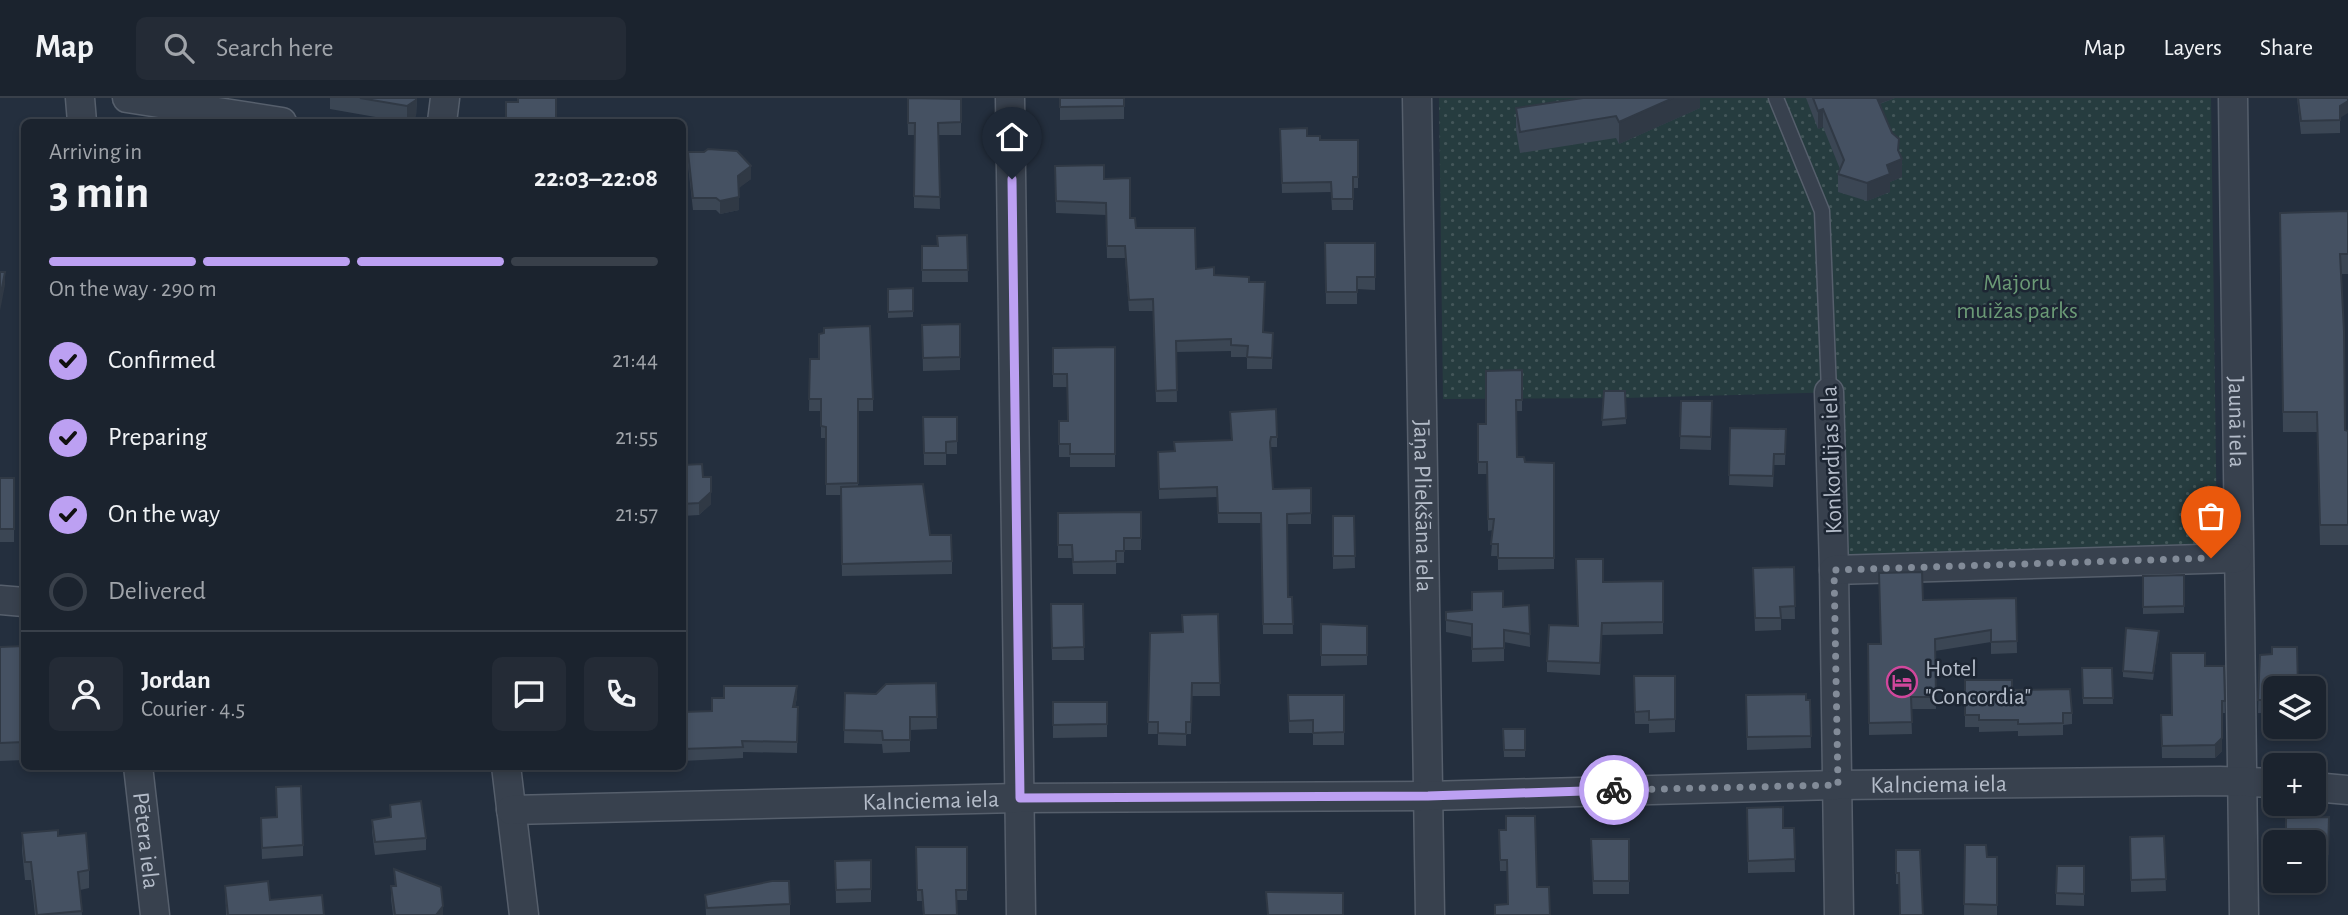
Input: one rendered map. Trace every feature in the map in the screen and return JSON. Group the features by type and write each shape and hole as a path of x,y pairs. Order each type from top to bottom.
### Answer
{"street":[{"path":"80,98 82,119"},
{"path":"127,98 198,104 268,119"},
{"path":"442,119 445,98"},
{"path":"1010,98 1021,915"},
{"name":"Jāņa Pliekšāna iela","path":"1417,98 1430,915"},
{"name":"Jaunā iela","path":"2233,98 2237,558 2244,915"},
{"name":"Konkordijas iela","path":"1829,392 1839,915"},
{"path":"1834,570 2237,558"},
{"path":"0,600 21,602"},
{"name":"Pētera iela","path":"138,770 155,915"},
{"path":"506,770 524,915"},
{"name":"Kalnciema iela","path":"511,810 1020,798 1428,796 1838,785 2263,782"},
{"path":"2326,788 2348,790"}],"lane":[{"name":"Konkordijas iela","path":"1776,98 1822,211 1829,392"}],"green space":[{"name":"Majoru muižas parks","path":"1439,98 2211,98 2217,539 2203,540 2192,548 1849,555 1843,392 1625,398 1443,399"}],"building":[{"path":"360,98 416,98 416,100 407,106"},
{"path":"518,98 556,98 556,119 506,119 506,102 518,102"},
{"path":"908,98 961,99 961,122 938,123 940,197 914,196 915,123 908,123"},
{"path":"1060,98 1124,98 1124,106 1060,107"},
{"path":"1583,98 1673,98 1619,122 1616,116 1520,132 1516,108"},
{"path":"1813,98 1877,98 1892,133 1899,139 1898,150 1902,159 1887,165 1890,174 1867,183 1838,174 1844,160 1823,109 1818,111"},
{"path":"2298,98 2348,98 2348,101 2340,106 2340,120 2301,121"},
{"path":"1307,128 1307,136 1320,136 1320,140 1358,140 1358,177 1353,177 1353,199 1332,199 1331,182 1282,183 1280,129"},
{"path":"708,149 737,151 751,166 738,176 739,197 720,201 716,198 693,198 688,152 704,152"},
{"path":"1104,165 1104,179 1130,178 1130,218 1135,218 1136,228 1195,228 1196,269 1214,267 1214,275 1249,277 1249,282 1265,282 1263,332 1273,333 1272,358 1247,357 1248,346 1231,345 1231,339 1176,341 1177,390 1156,391 1153,299 1129,300 1125,246 1107,246 1106,203 1056,201 1055,166"},
{"path":"2348,211 2348,254 2340,254 2345,430 2348,431 2348,525 2320,525 2317,412 2283,412 2280,213"},
{"path":"967,235 968,270 922,270 922,246 938,246 937,236"},
{"path":"1325,243 1375,243 1375,277 1357,277 1357,292 1326,292"},
{"path":"0,272 5,272 0,298"},
{"path":"913,288 913,311 888,312 888,289"},
{"path":"960,324 960,357 923,358 922,325"},
{"path":"870,326 873,399 858,399 858,483 826,484 826,427 821,426 821,399 809,399 810,359 819,359 819,334 824,333 824,328"},
{"path":"1115,347 1115,454 1070,454 1070,444 1059,444 1059,421 1068,421 1067,374 1053,374 1053,348"},
{"path":"1522,370 1522,400 1516,400 1517,457 1524,457 1525,462 1554,463 1554,558 1498,558 1498,544 1491,544 1494,519 1488,519 1487,462 1478,462 1478,424 1486,424 1486,371"},
{"path":"1604,391 1625,391 1626,418 1602,420"},
{"path":"1681,401 1712,401 1711,437 1680,436"},
{"path":"1276,409 1277,437 1271,437 1270,442 1273,489 1311,488 1311,513 1287,514 1288,597 1292,597 1293,624 1263,624 1261,513 1218,513 1217,487 1159,489 1158,452 1175,451 1174,442 1232,440 1230,412"},
{"path":"923,417 957,417 957,441 946,442 946,453 924,453"},
{"path":"1730,428 1786,429 1785,454 1774,454 1773,476 1729,475"},
{"path":"702,464 703,477 711,477 711,492 699,503 686,504 686,465"},
{"path":"0,478 14,478 14,529 0,529"},
{"path":"923,484 930,535 951,535 952,561 842,564 841,487"},
{"path":"1141,512 1141,538 1124,538 1124,551 1116,551 1116,561 1073,562 1072,545 1058,545 1058,513"},
{"path":"1333,516 1354,516 1355,556 1333,556"},
{"path":"1576,559 1603,559 1603,582 1663,581 1663,622 1602,623 1600,663 1547,661 1549,625 1578,626"},
{"path":"1794,567 1795,606 1780,607 1781,618 1755,618 1753,568"},
{"name":"Hotel \"Concordia\"","path":"1922,572 1923,600 2016,598 2017,641 1991,642 1991,630 1935,639 1936,697 1911,697 1912,722 1869,723 1868,644 1881,644 1879,573"},
{"path":"2184,575 2184,606 2143,607 2143,576"},
{"path":"1503,591 1503,607 1529,605 1530,634 1504,630 1504,648 1472,649 1472,624 1446,620 1446,612 1472,610 1472,592"},
{"path":"1051,604 1083,604 1084,647 1052,648"},
{"path":"1218,614 1220,683 1192,683 1191,722 1186,722 1186,734 1158,733 1158,722 1148,722 1150,633 1183,632 1182,615"},
{"path":"1321,624 1367,626 1367,655 1321,655"},
{"path":"2126,628 2159,631 2153,673 2123,671"},
{"path":"21,646 21,742 0,743 0,647"},
{"path":"2272,647 2297,647 2298,676 2263,676 2263,700 2258,700 2260,655 2272,654"},
{"path":"2171,653 2205,653 2205,666 2224,666 2222,738 2215,745 2162,746 2161,715 2172,715"},
{"path":"2082,668 2112,668 2113,698 2083,698"},
{"path":"1634,676 1675,676 1675,719 1649,720 1649,711 1635,712"},
{"path":"1965,680 2012,680 2012,690 2070,689 2072,713 2063,713 2063,723 2018,724 2018,720 1979,720 1979,715 1965,715"},
{"path":"936,683 937,717 910,717 910,740 883,740 882,731 844,730 845,693 876,694 886,684"},
{"path":"724,686 797,686 793,707 798,707 797,742 742,741 743,747 686,749 686,712 712,711 712,698 724,698"},
{"path":"1806,694 1806,700 1810,700 1811,736 1747,737 1746,695"},
{"path":"1288,695 1344,695 1344,732 1313,733 1313,720 1289,721"},
{"path":"1053,702 1107,702 1107,724 1053,725"},
{"path":"1503,729 1525,729 1525,750 1504,750"},
{"path":"301,786 303,845 262,848 261,818 277,817 276,787"},
{"path":"421,801 426,838 375,842 372,820 391,817 390,805"},
{"path":"1783,807 1783,828 1794,828 1795,859 1748,861 1747,808"},
{"path":"1506,816 1535,816 1537,887 1549,887 1550,915 1495,915 1495,905 1508,904 1507,860 1500,860 1499,830 1506,830"},
{"path":"2329,817 2328,854 2326,830 2286,830 2286,818"},
{"path":"58,830 58,836 86,833 89,870 78,872 82,911 37,915 31,862 25,862 22,833"},
{"path":"2164,836 2166,879 2131,880 2130,837"},
{"path":"1591,839 1629,839 1629,881 1593,881"},
{"path":"1965,845 1986,845 1987,857 1997,857 1997,905 1964,904"},
{"path":"916,847 967,847 967,890 956,890 957,915 924,915 922,890 917,890"},
{"path":"1896,850 1920,850 1923,915 1900,915"},
{"path":"871,860 871,889 836,890 835,861"},
{"path":"2057,866 2084,866 2084,894 2056,893"},
{"path":"394,869 441,887 443,906 436,915 395,915 391,886 396,886"},
{"path":"268,881 270,900 322,895 324,915 228,915 225,886"},
{"path":"772,881 789,881 790,904 707,908 705,895"},
{"path":"1266,892 1343,893 1343,915 1268,915"}],"way so far":[{"path":"1614,790 1838,785 1834,570 2211,558"}],"place":[{"name":"Hotel \"Concordia\"","path":"1902,682"}],"route":[{"path":"1012,179 1020,798 1428,796 1614,790"}]}
